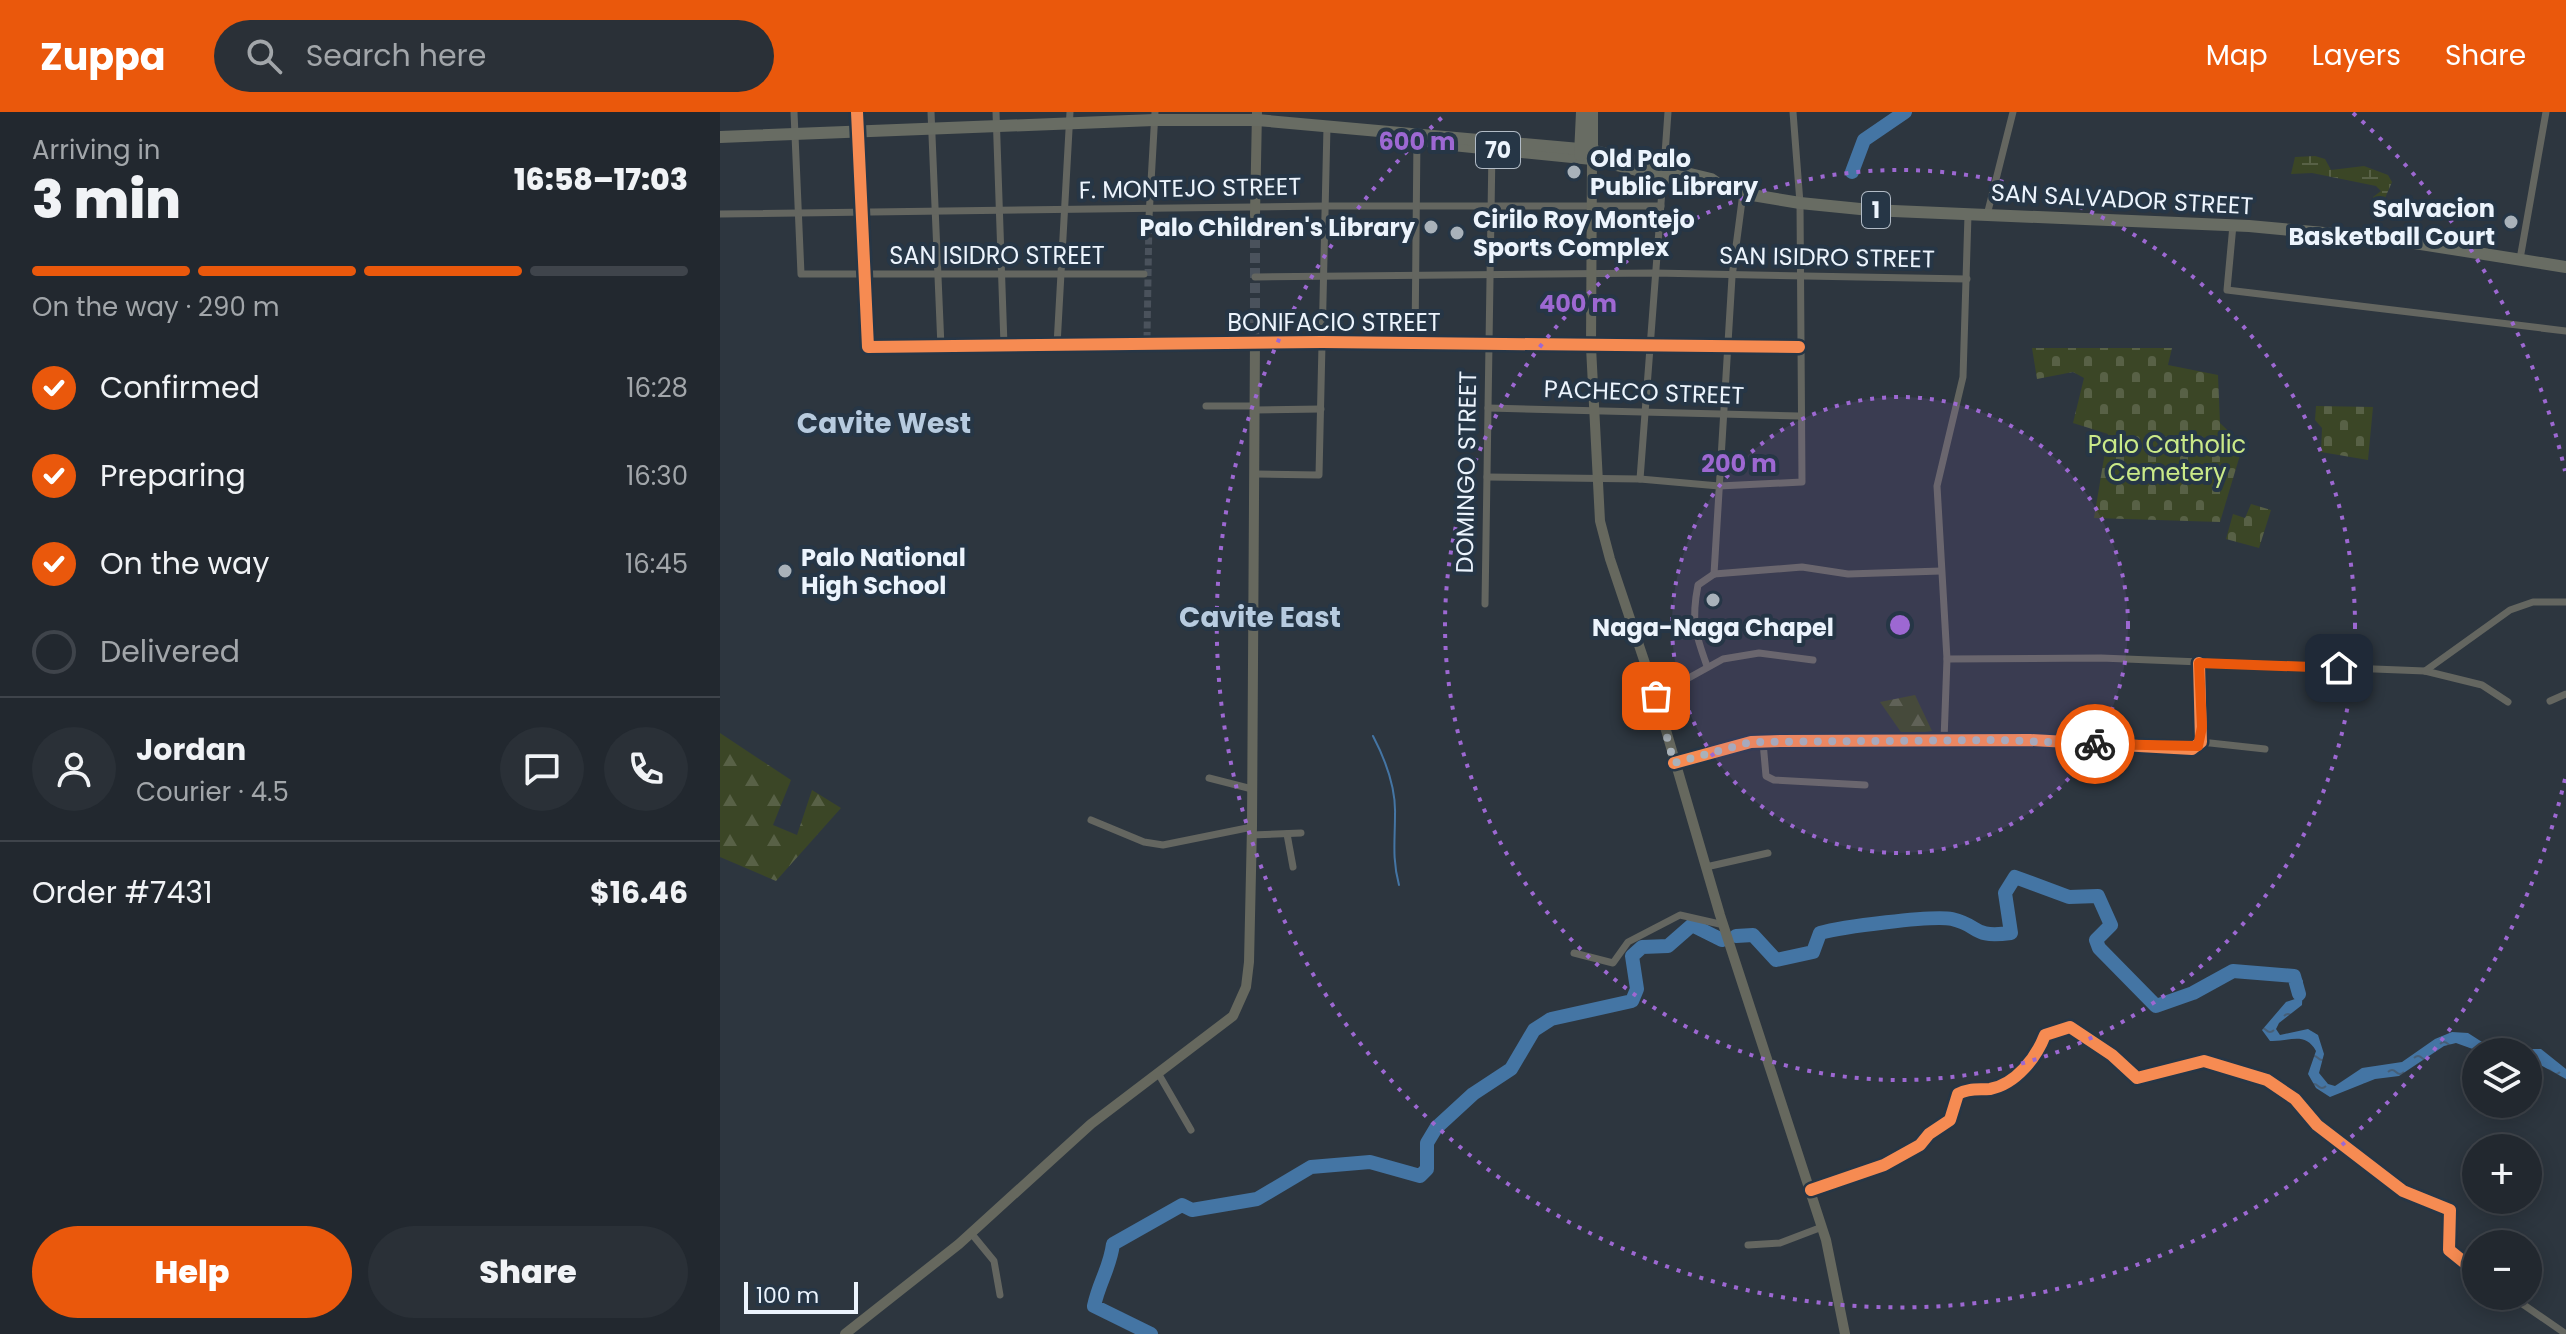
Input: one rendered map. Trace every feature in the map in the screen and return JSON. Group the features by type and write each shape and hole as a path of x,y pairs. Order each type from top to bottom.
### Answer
{"highway":[{"path":"1582,112 1586,154"},
{"path":"1586,154 1592,112"},
{"name":"SAN SALVADOR STREET","path":"720,137 996,126 1070,118 1257,116 1586,154 1663,172 1711,179 1724,188 1800,203 1968,215 2233,225 2389,239 2566,267"},
{"name":"SAN SALVADOR STREET","path":"1417,136 1433,143 1586,154"}],"main road":[{"path":"1255,212 1257,116"},
{"path":"1586,154 1592,206 1591,347 1600,521 1706,867 1811,1190 1834,1270 1845,1334"},
{"path":"845,1334 971,1233 1091,1124 1233,1016 1246,987 1252,831 1255,340"}],"street":[{"path":"794,112 799,213"},
{"path":"857,112 863,275"},
{"path":"931,112 941,347"},
{"path":"996,112 1004,345"},
{"path":"1640,479 1668,112"},
{"path":"1487,477 1640,479 1719,486 1802,482 1799,416 1800,203 1793,112"},
{"path":"1987,215 2013,112"},
{"path":"2520,259 2546,112"},
{"path":"1149,213 1154,116"},
{"path":"1057,345 1070,118"},
{"path":"1256,474 1319,475 1327,126"},
{"path":"1415,343 1417,136"},
{"name":"DOMINGO STREET","path":"1485,604 1492,149"},
{"path":"1714,574 1732,277 1743,192"},
{"name":"F. MONTEJO STREET","path":"720,214 1063,209 1149,213 1255,212 1325,206 1661,206"},
{"name":"SAN ISIDRO STREET","path":"799,213 801,274 1144,274"},
{"path":"1944,740 1947,659 1937,486 1963,377 1968,215"},
{"path":"2233,225 2227,290 2566,331"},
{"name":"SAN ISIDRO STREET","path":"1255,277 1654,273 1732,277 1967,279"},
{"name":"BONIFACIO STREET","path":"863,275 868,347 1255,340 1488,346 1799,347"},
{"path":"1206,406 1321,409"},
{"name":"PACHECO STREET","path":"1488,408 1799,416"},
{"path":"1707,666 1692,627 1693,612 1698,585 1714,574 1802,567 1848,574 1941,571"},
{"path":"2425,671 2510,610 2533,602 2566,602"},
{"path":"1656,696 1723,659 1759,653 1813,660"},
{"path":"1947,659 2101,658 2425,671 2482,685 2508,702"},
{"path":"2199,663 2201,742"},
{"path":"2550,701 2566,694"},
{"path":"1674,763 1763,742 2030,740 2192,749 2201,742 2265,749"},
{"path":"1763,742 1766,776 1774,780 1865,785"},
{"path":"1209,778 1252,789"},
{"path":"1091,820 1144,842 1163,845 1252,831 1301,833"},
{"path":"1287,834 1293,867"},
{"path":"1706,867 1768,853"},
{"path":"1574,953 1613,963 1628,942 1680,915 1726,930"},
{"path":"1811,1190 1884,1165 1915,1148 1950,1120 1958,1094 1966,1090 2001,1087 2015,1078 2038,1052 2045,1035 2070,1027 2112,1055 2137,1078 2204,1061 2267,1080 2295,1099 2317,1125 2403,1191 2450,1210 2449,1250 2462,1261"},
{"path":"1158,1073 1191,1130"},
{"path":"1748,1245 1780,1243 1822,1227"},
{"path":"971,1233 994,1261 1000,1295"},
{"path":"2531,1310 2566,1334"}],"green space":[{"path":"2295,157 2325,159 2331,170 2364,166 2388,175 2392,182 2385,198 2390,203 2389,214 2373,218 2373,197 2381,191 2376,186 2312,173 2291,174"},
{"name":"Palo Catholic Cemetery","path":"2032,348 2172,348 2168,365 2218,375 2220,423 2243,445 2220,522 2094,518 2108,434 2073,423 2084,378 2073,372 2037,379"},
{"path":"2316,406 2373,407 2368,460 2321,452 2322,428 2315,420"},
{"path":"2251,504 2271,510 2259,548 2226,539 2233,514 2245,518"},
{"path":"1915,695 1932,731 1903,735 1880,702"},
{"path":"720,733 791,780 773,825 797,835 812,790 841,808 776,881 720,857"}],"water":[{"path":"2298,973 2303,981 2302,1005 2276,1029 2280,1035 2308,1029 2318,1035 2324,1054 2319,1073 2328,1084 2335,1086 2362,1068 2402,1062 2435,1039 2452,1032 2468,1033 2476,1038 2462,1038 2462,1045 2456,1043 2444,1046 2399,1076 2375,1079 2330,1097 2316,1088 2308,1074 2316,1051 2312,1045 2302,1039 2270,1041 2262,1030 2286,1002 2295,999 2290,979"},
{"path":"2542,1050 2566,1069 2566,1079 2542,1066"}],"waterway":[{"path":"1852,172 1864,140 1905,112"},
{"path":"1373,736 1394,795 1395,858 1399,885"},
{"path":"1736,936 1753,935 1776,960 1813,952 1820,933 1886,922 1941,918 1961,922 1982,933 2011,933 2005,893 2015,877 2069,897 2098,896 2111,925 2096,940 2099,948 2156,1006 2193,993 2233,971 2294,976 2299,994"},
{"path":"1151,1334 1094,1306 1113,1244 1182,1205 1192,1210 1257,1199 1311,1167 1370,1162 1420,1176 1427,1169 1427,1143 1436,1128 1473,1094 1511,1069 1534,1030 1551,1019 1632,1001 1637,989 1632,956 1642,947 1668,946 1692,925 1722,940"}],"tunnel":[{"path":"1255,215 1255,338"},
{"path":"1147,339 1149,217"}],"cycle path":[{"path":"857,112 868,347 1322,342 1799,347"},
{"path":"1674,763 1751,742 1781,741 2030,740 2192,749 2201,742 2199,663"},
{"path":"1811,1190 1884,1165 1920,1145 1929,1134 1950,1120 1958,1094 1990,1089 2008,1082 2030,1061 2045,1035 2070,1027 2112,1055 2137,1078 2204,1061 2267,1080 2295,1099 2317,1125 2403,1191 2450,1210 2449,1250 2462,1261"}],"way so far":[{"path":"1656,696 1674,763 1751,742 2030,740 2095,744"}],"place":[{"name":"Old Palo Public Library","path":"1574,172"},
{"name":"Salvacion Basketball Court","path":"2511,222"},
{"name":"Palo Children's Library","path":"1431,227"},
{"name":"Cirilo Roy Montejo Sports Complex","path":"1457,233"},
{"name":"Palo National High School","path":"785,571"},
{"name":"Naga-Naga Chapel","path":"1713,600"}],"district":[{"name":"Cavite West","path":"884,423"},
{"name":"Cavite East","path":"1260,617"}],"route":[{"path":"2095,744 2192,749 2198,746 2202,727 2199,663 2339,668"}]}
